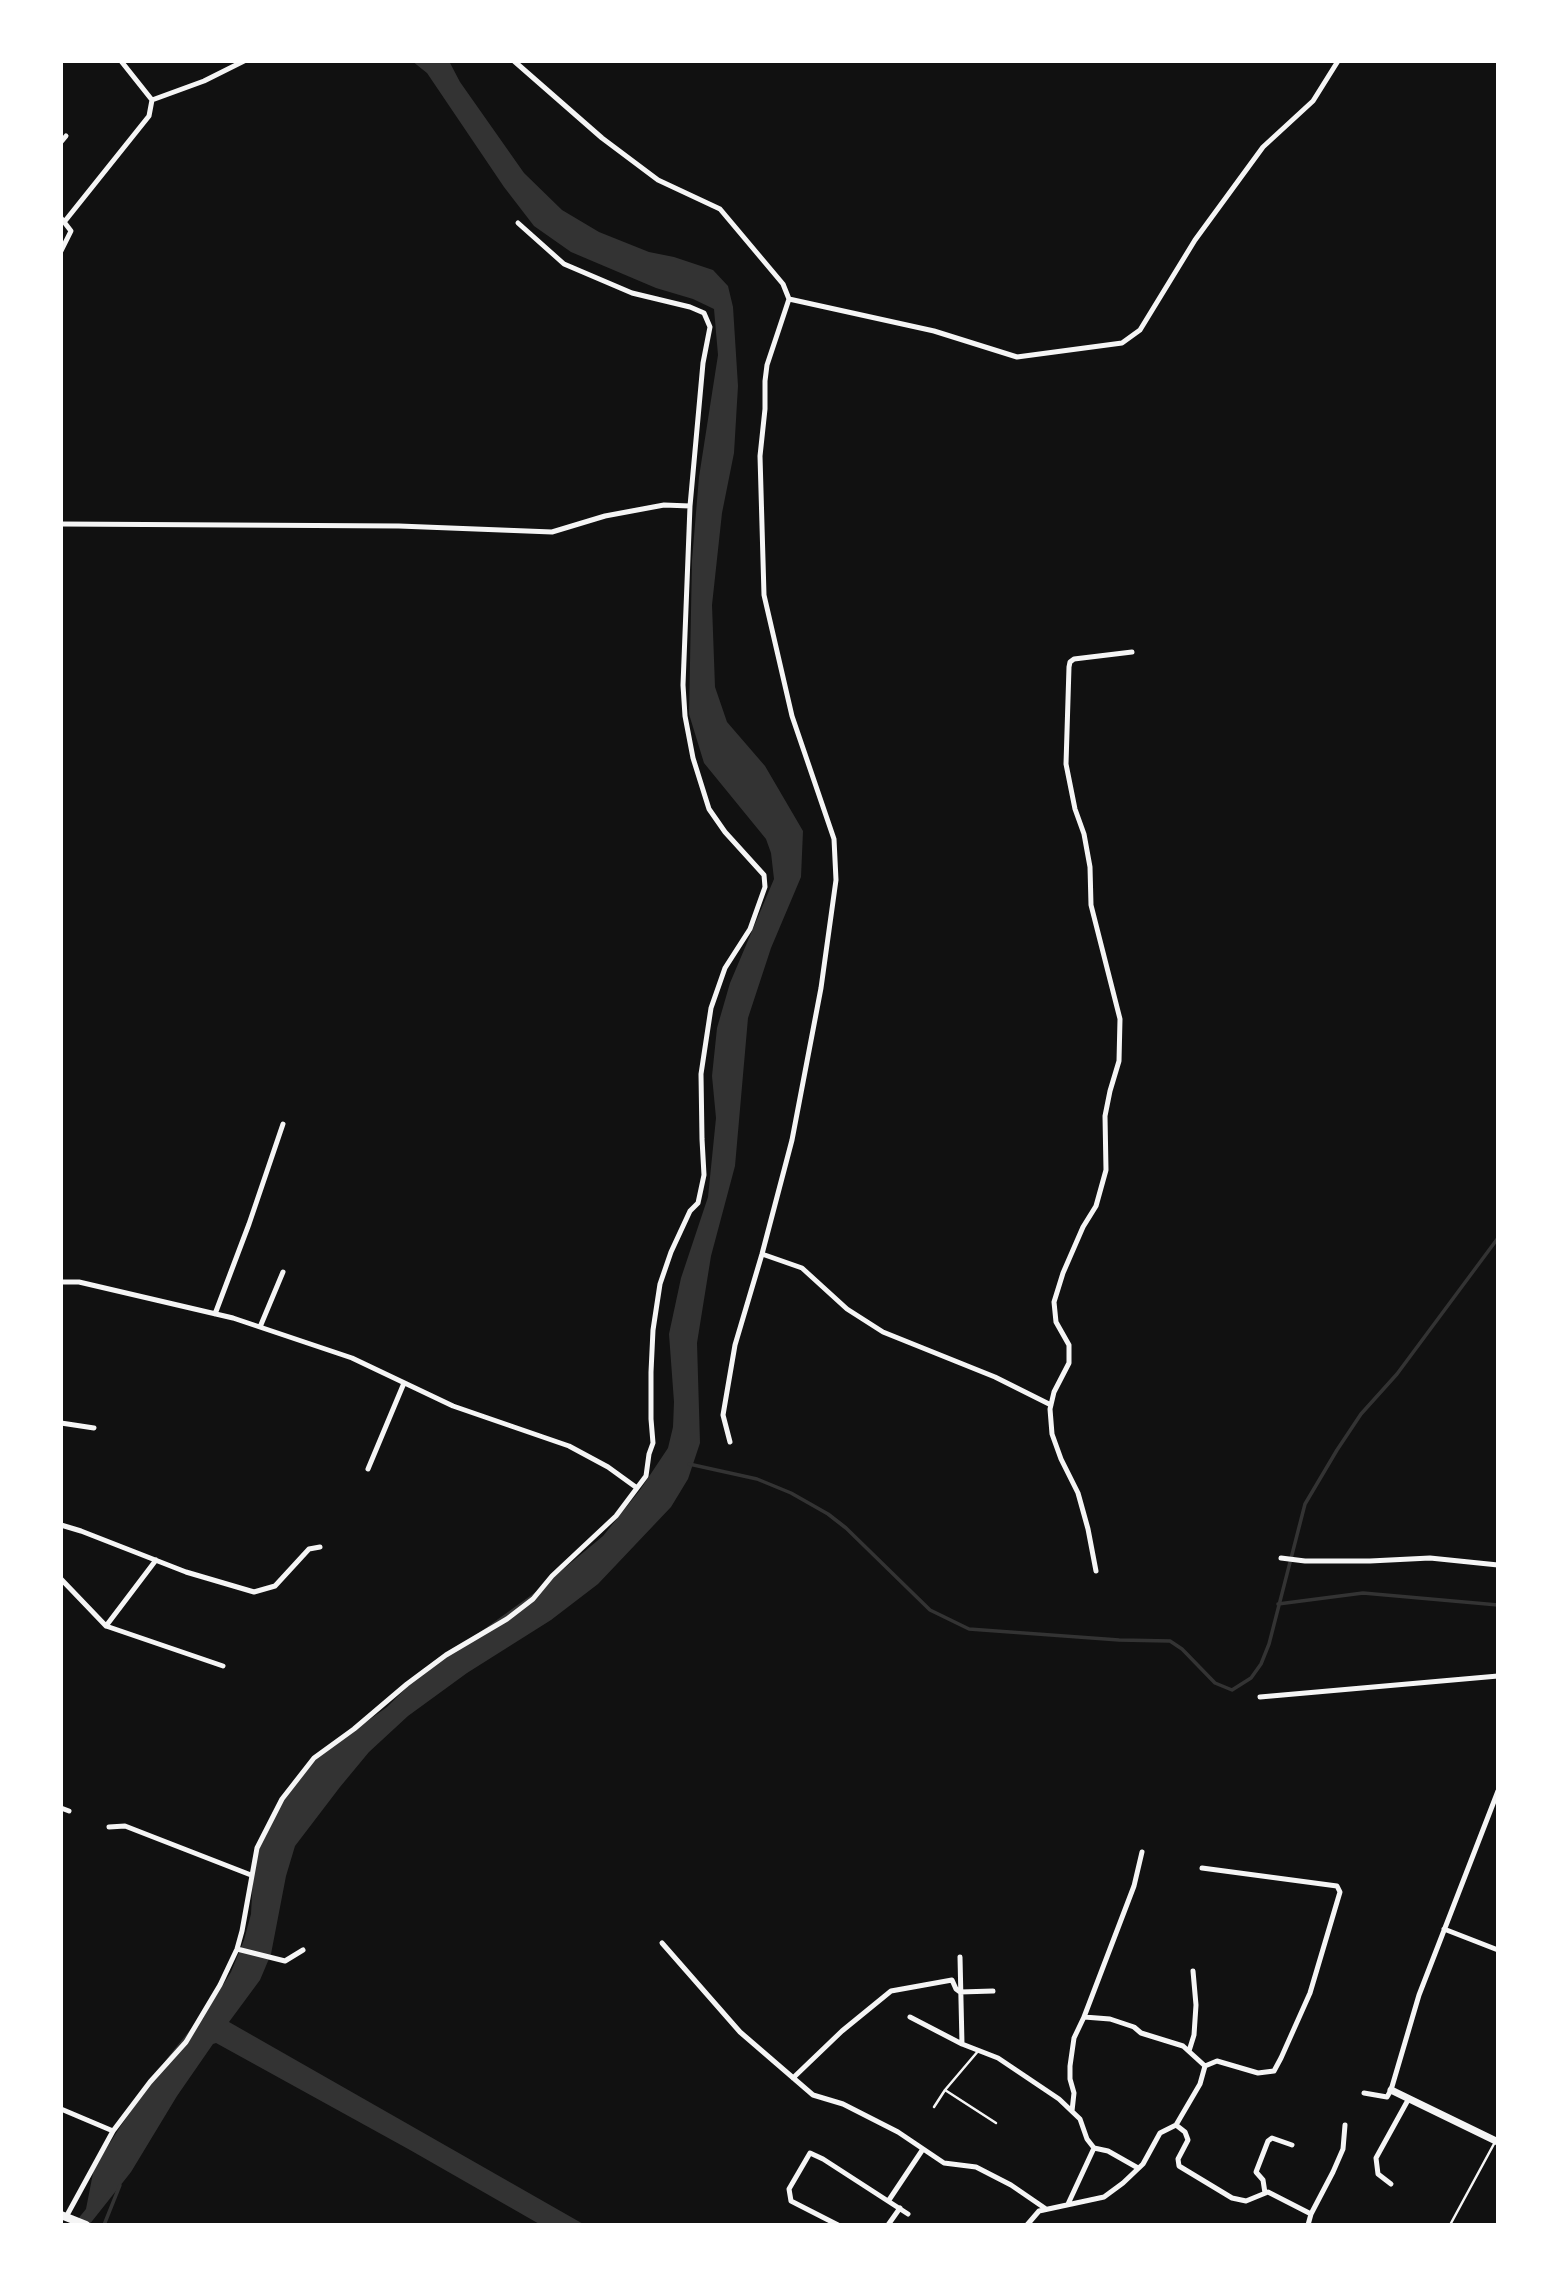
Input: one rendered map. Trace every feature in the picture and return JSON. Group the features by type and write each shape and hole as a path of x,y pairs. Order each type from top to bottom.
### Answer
{"main road":[{"path":"67,2217 86,2225"}],"street":[{"path":"61,251 71,231 63,220 149,116 152,100 121,61"},
{"path":"152,100 215,77 244,61"},
{"path":"514,61 602,138 658,180 720,209 783,284 789,299 767,365 765,381 760,456 764,595 792,716 834,839 836,880 821,988 792,1140 735,1345 723,1415 730,1441"},
{"path":"789,299 934,331 1017,357 1122,343 1140,330 1195,240 1272,136 1313,101 1338,61"},
{"path":"61,142 66,136"},
{"path":"67,2217 113,2132 150,2081 186,2042 220,1985 238,1949 257,1848 282,1799 314,1758 446,1655 507,1619 533,1599 552,1576 616,1516 646,1476 653,1443 650,1419 651,1372 653,1331 660,1284 671,1251 690,1212 698,1203 704,1175 701,1074 711,1008 721,976 750,929 765,887 764,875 725,832 709,809 697,771 685,716 683,685 690,506 703,363 710,327 704,313 632,293 564,264 518,223"},
{"path":"61,524 399,526 552,532 605,516 664,505 690,506"},
{"path":"1096,1571 1079,1493 1061,1459 1052,1434 1051,1405 1054,1392 1069,1363 1069,1345 1056,1322 1054,1302 1083,1227 1096,1206 1106,1170 1105,1116 1119,1061 1120,1019 1091,905 1090,867 1066,764 1069,667 1074,659 1132,652"},
{"path":"215,1314 283,1124"},
{"path":"762,1254 802,1268 847,1309 883,1332 995,1377 1051,1405"},
{"path":"260,1327 283,1272"},
{"path":"61,1282 79,1282 215,1314 352,1358 453,1406 569,1446 608,1467 637,1488"},
{"path":"368,1469 404,1383"},
{"path":"61,1423 94,1428"},
{"path":"61,1525 186,1572 254,1592 275,1586 309,1549 320,1547"},
{"path":"1281,1558 1305,1561 1430,1558 1498,1565"},
{"path":"106,1626 156,1560"},
{"path":"61,1579 106,1626 223,1666"},
{"path":"1260,1697 1498,1676"},
{"path":"1364,2093 1387,2097 1391,2090 1419,1995 1498,1791"},
{"path":"61,1808 69,1811"},
{"path":"109,1827 125,1826 251,1875"},
{"path":"1072,2111 1074,2093 1070,2066 1074,2038 1134,1886 1142,1852"},
{"path":"1202,1868 1337,1886 1340,1892 1310,1993 1273,2071 1258,2073 1217,2061 1205,2066"},
{"path":"1444,1929 1498,1950"},
{"path":"662,1943 740,2032 813,2095 843,2104 898,2132 944,2163 976,2167 1011,2185 1046,2208"},
{"path":"238,1949 285,1962 303,1950"},
{"path":"960,1957 962,2044"},
{"path":"1189,2052 1194,2035 1196,2005 1193,1971"},
{"path":"793,2078 842,2031 891,1991 952,1980 960,1992 993,1991"},
{"path":"910,2017 962,2044 998,2058 1059,2099 1072,2111 1080,2119 1087,2139 1094,2148 1108,2151 1138,2168"},
{"path":"1084,2017 1110,2019 1134,2027 1141,2033 1183,2046 1205,2066"},
{"path":"1027,2225 1039,2211 1104,2197 1123,2183 1150,2152 1160,2133 1176,2126 1200,2084 1205,2066"},
{"path":"1391,2090 1497,2142"},
{"path":"1391,2184 1378,2174 1376,2158 1408,2100"},
{"path":"61,2109 113,2132"},
{"path":"1308,2225 1343,2149 1345,2125"},
{"path":"1176,2126 1185,2132 1188,2140 1178,2159 1179,2166 1232,2198 1246,2201 1268,2192 1311,2214"},
{"path":"1265,2193 1263,2180 1256,2172 1268,2141 1272,2138 1292,2145"},
{"path":"1068,2204 1094,2148"},
{"path":"889,2200 923,2149"},
{"path":"838,2225 791,2201 789,2189 810,2153 908,2214"},
{"path":"888,2225 900,2208"}],"lane":[{"path":"934,2107 979,2050"},
{"path":"945,2090 996,2123"},
{"path":"1450,2225 1497,2142"}],"shaded area":[{"path":"412,61 449,61 460,82 524,173 562,210 599,232 649,252 713,270 728,286 733,307 738,386 734,453 722,513 712,605 715,687 727,722 765,766 803,831 801,877 771,948 748,1018 735,1166 711,1256 697,1343 700,1443 688,1479 671,1507 598,1584 551,1620 467,1673 408,1716 369,1752 295,1846 286,1876 271,1954 260,1980 229,2022 585,2225 541,2225 216,2043 177,2096 131,2172 89,2225 73,2225 86,2209 94,2168 169,2056 211,2004 231,1972 251,1914 253,1875 259,1847 283,1799 321,1754 387,1707 415,1679 537,1591 603,1536 640,1490 668,1448 673,1427 674,1402 669,1334 681,1278 708,1197 716,1118 712,1076 717,1028 730,983 774,879 771,853 766,839 704,763 689,714 692,560 699,477 718,355 714,309 571,252 534,226 504,187 427,73"}],"waterway":[{"path":"689,1464 757,1479 791,1493 828,1514 846,1528 930,1610 969,1629 1170,1641 1182,1649 1215,1683 1232,1690 1251,1678 1261,1664 1269,1644 1305,1504 1361,1414 1397,1374 1498,1238"},
{"path":"1278,1604 1363,1593 1498,1605"},
{"path":"104,2225 120,2185"}]}
